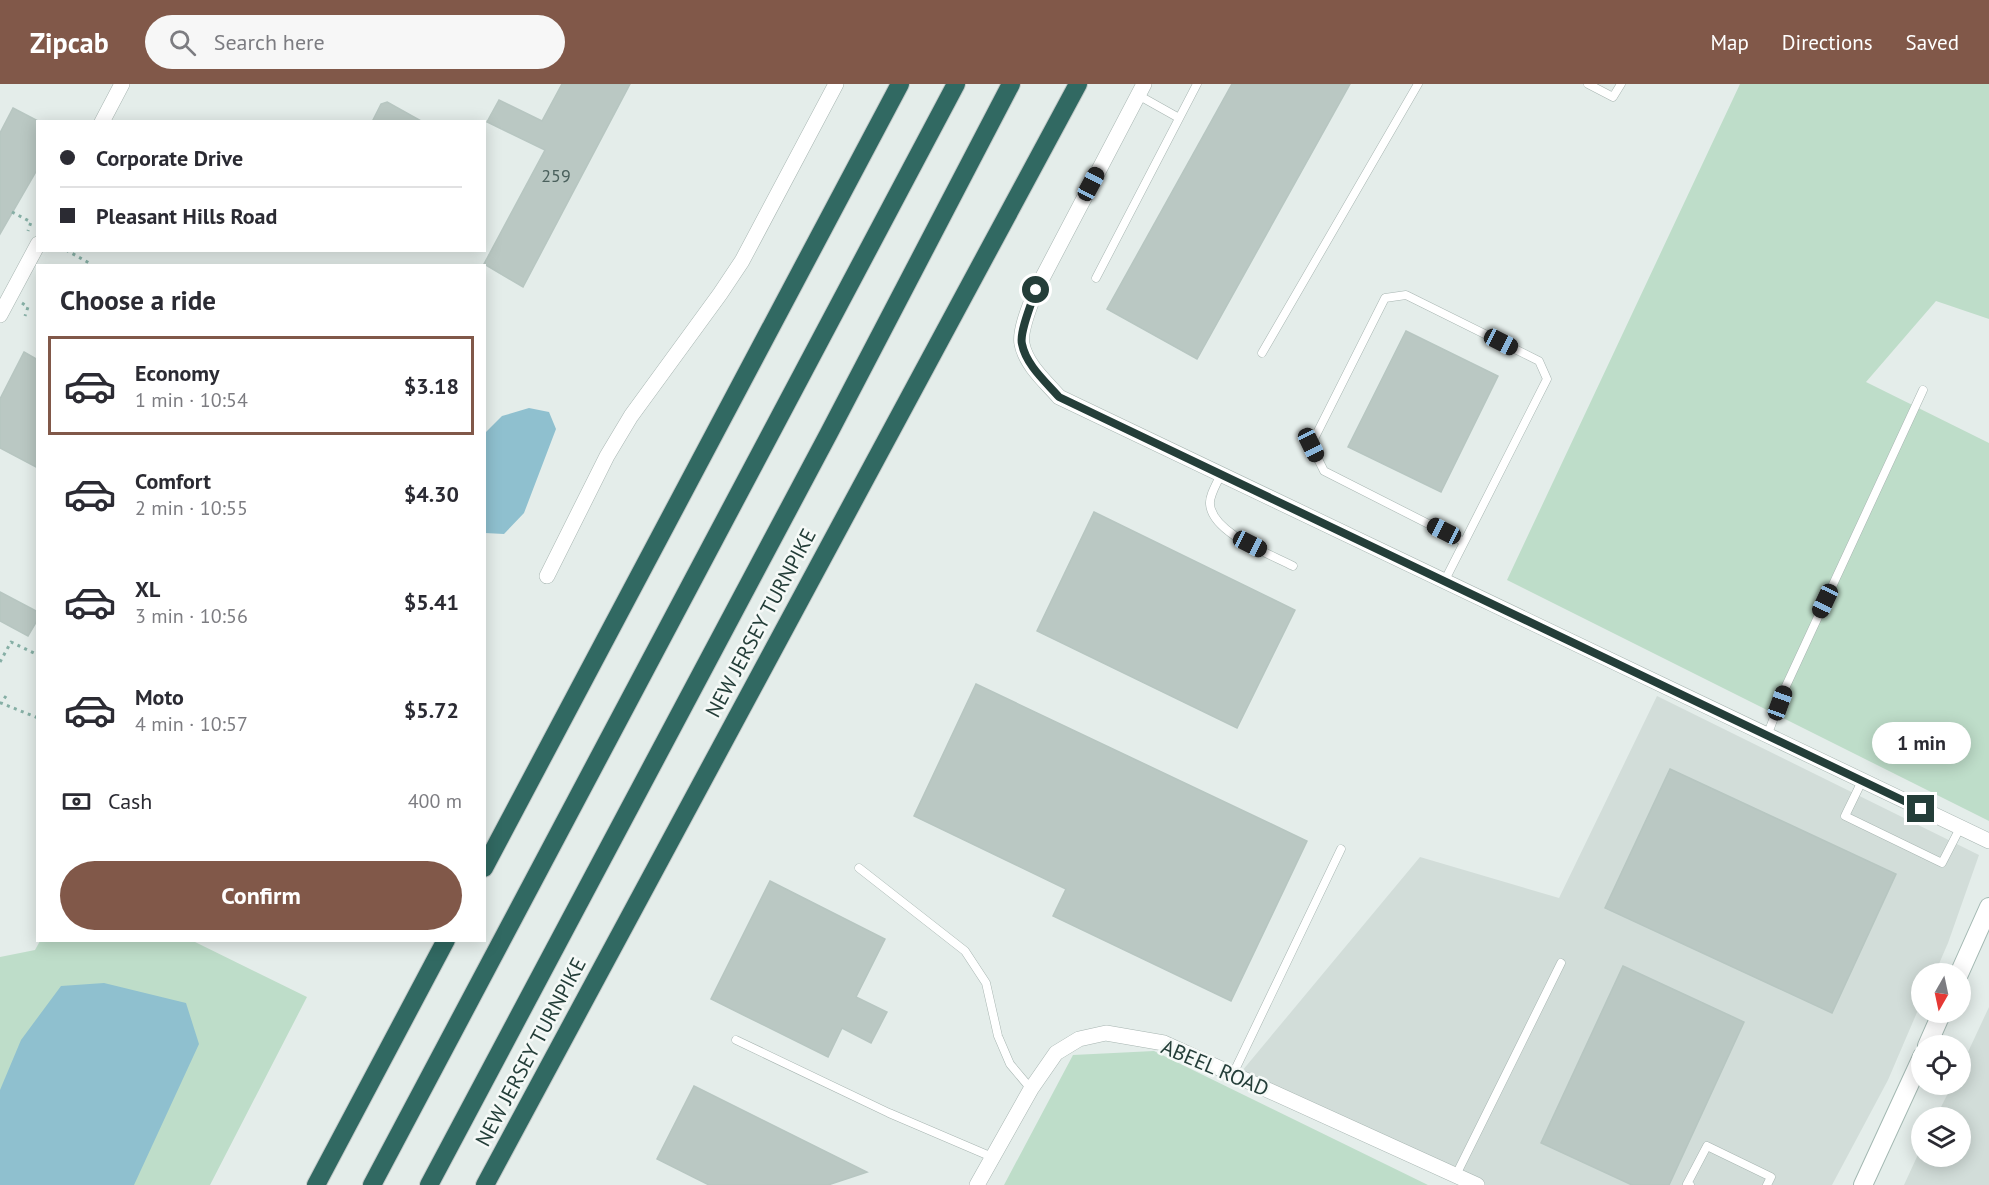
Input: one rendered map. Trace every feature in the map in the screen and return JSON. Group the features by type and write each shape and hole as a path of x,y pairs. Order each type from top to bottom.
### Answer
{"highway":[{"path":"486,864 900,84"},
{"path":"372,1185 956,84"},
{"name":"NEW JERSEY TURNPIKE","path":"429,1185 818,454 1011,84"},
{"name":"NEW JERSEY TURNPIKE","path":"485,1185 1078,84"},
{"path":"316,1185 445,942"}],"main road":[{"path":"1964,963 1989,907"},
{"path":"1863,1185 1911,1081"}],"street":[{"path":"103,120 122,84"},
{"path":"547,576 607,456 631,416 742,261 836,84"},
{"path":"1141,89 1036,290 1028,314 1021,343 1029,361 1059,397 1989,841"},
{"path":"0,315 35,239"},
{"name":"ABEEL ROAD","path":"977,1185 1031,1089 1056,1053 1079,1039 1106,1033 1164,1043 1477,1185"}],"lane":[{"path":"1095,278 1197,84"},
{"path":"1262,353 1418,84"},
{"path":"1588,84 1613,97 1621,84"},
{"path":"1141,89 1179,118"},
{"path":"1445,580 1547,379 1539,361 1406,295 1385,298 1311,445 1323,471 1464,542"},
{"path":"1767,736 1786,686 1923,390"},
{"path":"1221,474 1209,502 1213,518 1229,533 1293,566"},
{"path":"1862,781 1845,816 1942,863 1960,828"},
{"path":"1233,1074 1341,849"},
{"path":"859,868 965,951 986,982 998,1036 1010,1064 1031,1089"},
{"path":"1456,1175 1561,963"},
{"path":"735,1040 889,1113 992,1157"},
{"path":"1690,1185 1687,1184 1707,1146 1771,1177 1767,1185"}],"path":[{"path":"12,212 31,222 27,230 35,239"},
{"path":"70,252 91,264"},
{"path":"21,302 28,307 25,316"},
{"path":"0,662 11,642 36,654"},
{"path":"6,696 1,702 36,717"}],"shaded area":[{"path":"1657,696 1979,855 1939,963 1911,963 1912,1023 1888,1080 1832,1185 1478,1185 1242,1071 1420,857 1559,898"},
{"path":"1989,1007 1989,1185 1904,1185 1912,1167 1971,1167 1971,1107 1941,1107 1947,1095 1971,1095 1971,1046"}],"green space":[{"path":"1740,84 1989,84 1989,319 1936,301 1866,382 1989,443 1989,821 1507,580"},
{"path":"39,942 195,942 307,997 210,1185 0,1185 0,957 35,950"},
{"path":"1154,1051 1428,1185 1004,1185 1073,1055"}],"water":[{"path":"529,408 549,412 556,429 524,513 504,534 486,533 486,432 502,416"},
{"path":"104,983 186,1003 199,1044 134,1185 0,1185 0,1090 21,1040 61,986"}],"building":[{"path":"562,84 630,84 523,287 484,264 545,150 487,122 499,100 542,121"},
{"path":"1232,84 1350,84 1197,359 1107,309"},
{"path":"387,102 419,120 373,120 381,104"},
{"path":"13,108 36,120 36,171 0,234 0,133"},
{"path":"1406,331 1498,376 1441,492 1348,447"},
{"path":"24,352 36,359 36,467 0,448 0,399"},
{"path":"1094,512 1295,610 1237,728 1037,631"},
{"path":"0,592 36,611 36,622 28,636 0,621"},
{"path":"976,684 1307,841 1231,1001 1053,916 1066,889 914,816"},
{"path":"1670,769 1896,874 1832,1013 1605,908"},
{"path":"770,881 885,939 856,997 887,1012 871,1043 842,1028 828,1057 711,999"},
{"path":"1623,966 1744,1022 1669,1185 1632,1185 1541,1143"},
{"path":"694,1086 867,1172 828,1185 709,1185 657,1159"}],"route":[{"path":"1036,290 1021,343 1029,361 1059,397 1921,809"}]}
